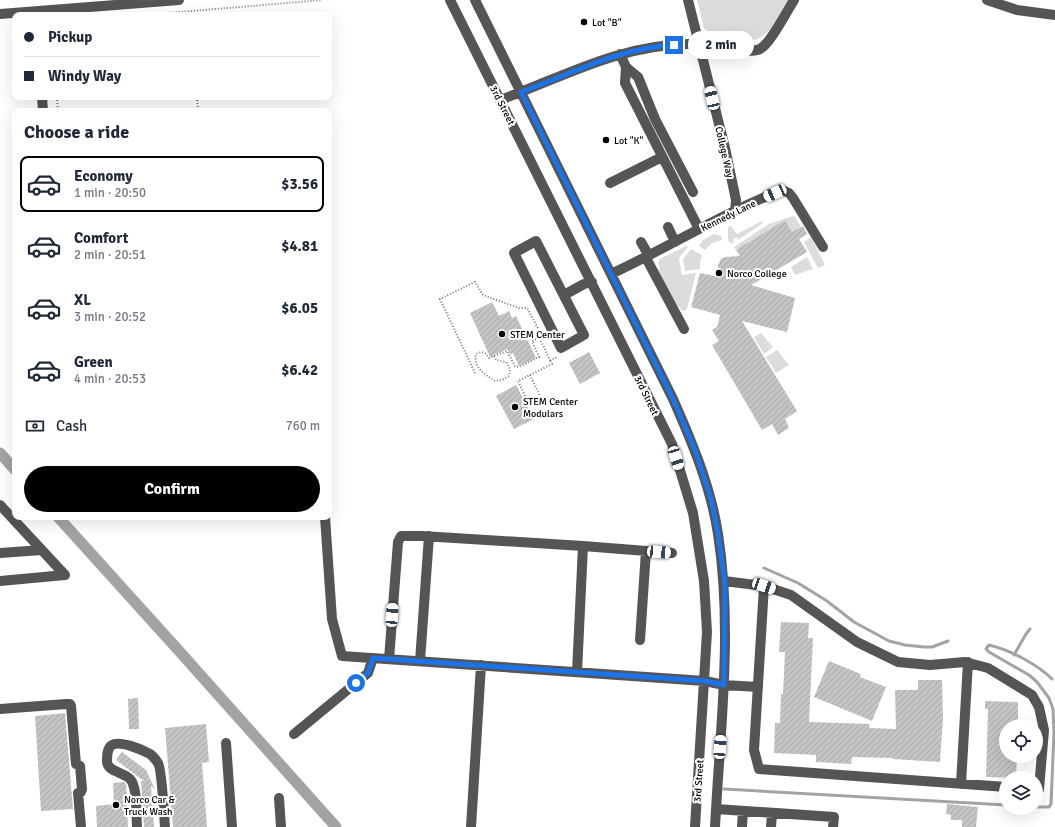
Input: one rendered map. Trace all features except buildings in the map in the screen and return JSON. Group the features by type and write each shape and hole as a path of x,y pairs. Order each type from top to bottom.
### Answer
{"street":[{"path":"47,12 179,0"},
{"name":"3rd Street","path":"450,0 672,444 693,513 704,581 707,632 695,827"},
{"name":"3rd Street","path":"475,0 673,399 695,450 711,499 718,533 724,581 724,685 715,827"},
{"name":"College Way","path":"688,0 725,148 736,200 735,211"},
{"path":"500,100 620,54 636,50 665,45 688,44 747,51 759,50 768,42 794,0"},
{"path":"987,0 1017,10 1055,14"},
{"path":"0,14 12,14"},
{"path":"620,54 626,67 638,77 655,119 692,192"},
{"path":"626,67 625,83 699,229"},
{"path":"610,183 662,156"},
{"name":"Kennedy Lane","path":"611,274 735,211 782,190 789,193 822,247"},
{"path":"668,227 675,242"},
{"path":"536,241 564,295 584,335 561,348 514,253 536,241"},
{"path":"641,242 647,257 684,329"},
{"path":"564,295 584,284 592,282"},
{"path":"0,505 12,518"},
{"path":"0,581 65,575 14,520"},
{"path":"325,520 332,619 342,656 705,681 724,685 758,687"},
{"path":"389,659 398,542 401,536 429,536 672,553"},
{"path":"420,661 429,536"},
{"path":"577,672 584,546"},
{"path":"0,552 42,550"},
{"path":"640,640 646,551"},
{"path":"724,581 764,586 791,595 857,642 898,662 930,665 968,662 988,668 1032,695 1039,707 1044,730 1041,771"},
{"path":"764,586 754,750 759,769 999,787"},
{"path":"294,734 368,673 373,658"},
{"path":"961,784 968,662"},
{"path":"471,827 480,665"},
{"path":"0,709 70,704 76,764 80,766 82,788 81,792 78,793 81,827"},
{"path":"137,827 135,790 132,781 128,776 110,768 107,763 108,750 112,745 119,743 137,748 151,755 159,765 165,827"},
{"path":"226,743 232,827"},
{"path":"279,798 281,827"},
{"path":"716,809 834,817 834,827"},
{"path":"742,827 743,811"},
{"path":"771,827 772,813"}],"path":[{"path":"191,12 322,0"},
{"path":"475,373 440,299 476,282 483,295 519,308 528,308 540,332 539,338 552,364 530,375 518,381 529,404 541,398 530,375"},
{"path":"494,356 496,360 506,362 510,369 509,376 498,381 495,381 479,370 476,361 478,352 486,354 489,358 494,356 507,351 515,366 519,367 539,357 532,341 539,338"},
{"path":"550,360 559,356 562,357"}],"shaded area":[{"path":"697,0 788,0 770,30 757,39 739,41 722,37 711,37 711,34 704,28"},
{"path":"793,216 801,227 792,232 785,220 736,250 734,247 769,224"},
{"path":"762,221 763,223 738,240 737,237 733,239 734,242 732,244 728,241 728,227 731,226 737,234"},
{"path":"714,234 721,236 722,240 712,243 705,250 699,246 703,240"},
{"path":"811,237 825,265 818,268 804,242"},
{"path":"686,246 688,247 679,258 682,275 696,273 687,309 684,311 676,304 669,292 658,269 660,268 658,263 660,259"},
{"path":"691,249 702,255 700,269 685,271 683,259"},
{"path":"807,257 813,269 795,275 791,267"},
{"path":"761,333 773,347 764,354 754,337"},
{"path":"777,350 789,365 776,373 766,357"}],"waterway":[{"path":"0,453 12,467"},
{"path":"61,520 336,827"},
{"path":"764,568 798,583 827,601 854,622 889,641 905,645 924,647 932,647 948,641"},
{"path":"1014,655 1030,629"},
{"path":"1043,807 1049,807 1051,804 1054,733 1053,709 1049,698 1037,682 1029,675 986,649 989,645 1014,654 1039,668 1052,679"},
{"path":"724,789 999,805"}],"place":[{"name":"Lot \"B\"","path":"584,22"},
{"name":"Lot \"K\"","path":"606,140"},
{"name":"Norco College","path":"719,273"},
{"name":"STEM Center","path":"502,334"},
{"name":"STEM Center Modulars","path":"515,407"},
{"name":"Norco Car & Truck Wash","path":"116,805"}],"route":[{"path":"356,683 368,673 373,658 705,681 724,685 725,584 718,533 711,499 695,450 673,399 521,92 624,52 665,45 674,45"}]}
